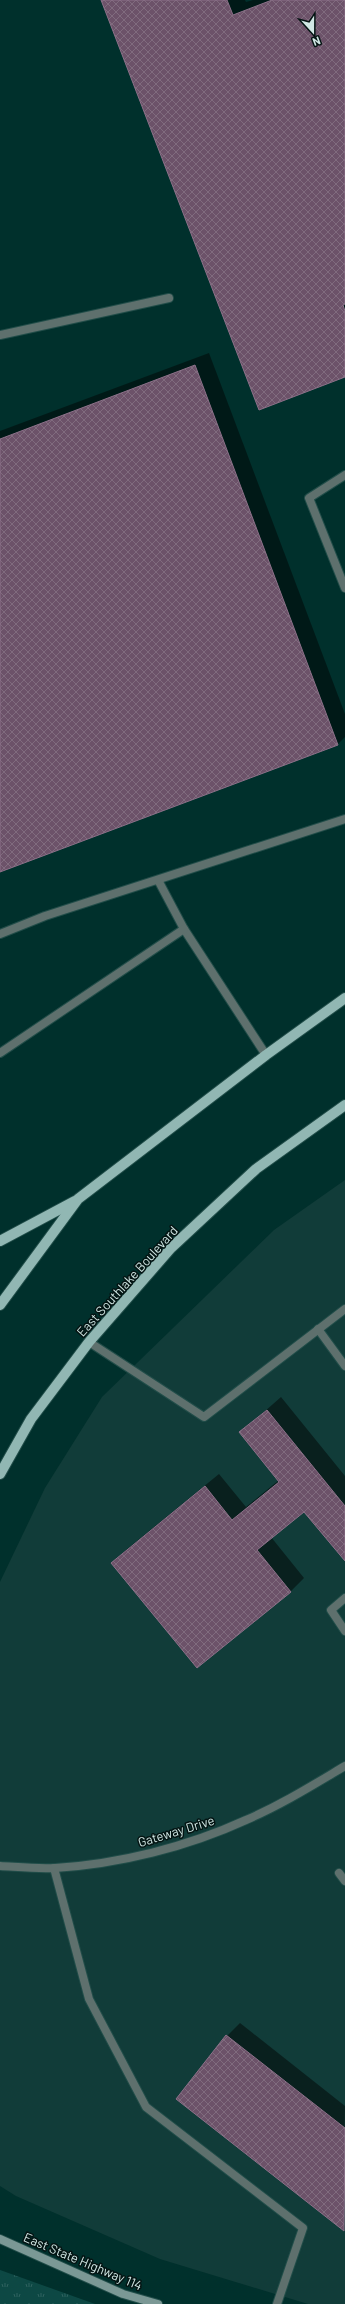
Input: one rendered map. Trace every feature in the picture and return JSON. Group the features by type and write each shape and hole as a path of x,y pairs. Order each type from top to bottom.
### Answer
{"main road":[{"path":"0,1241 78,1199 266,1055 345,998"},
{"name":"East Southlake Boulevard","path":"0,1474 31,1419 89,1342 171,1248 256,1169 345,1105"},
{"path":"0,1305 78,1199"},
{"name":"East State Highway 114","path":"0,2239 123,2294 158,2304"}],"street":[{"path":"0,335 169,298"},
{"path":"345,475 309,498 345,588"},
{"path":"0,934 45,916 345,820"},
{"path":"158,880 184,928 266,1055"},
{"path":"0,1053 184,928"},
{"path":"89,1342 204,1417 345,1309"},
{"path":"318,1329 345,1366"},
{"path":"345,1598 331,1610 345,1631"},
{"name":"Gateway Drive","path":"0,1866 54,1868 124,1859 189,1842 246,1820 303,1791 345,1766"},
{"path":"54,1868 89,1999 146,2107 303,2228 277,2304"},
{"path":"339,1873 345,1881"}],"shaded area":[{"path":"345,1180 345,2304 308,2304 160,2259 16,2196 0,2186 0,1582 45,1488 102,1397 274,1230"}],"green space":[{"path":"0,2270 95,2304 0,2304"}],"building":[{"path":"101,0 227,0 233,15 272,0 345,0 345,304 343,305 345,311 345,377 259,410"},
{"path":"195,365 338,745 0,872 0,439"},
{"path":"267,1410 345,1506 345,1561 304,1512 257,1550 291,1592 197,1668 111,1563 205,1486 232,1520 279,1482 239,1432"},
{"path":"226,2035 345,2128 344,2231 176,2099"}]}
